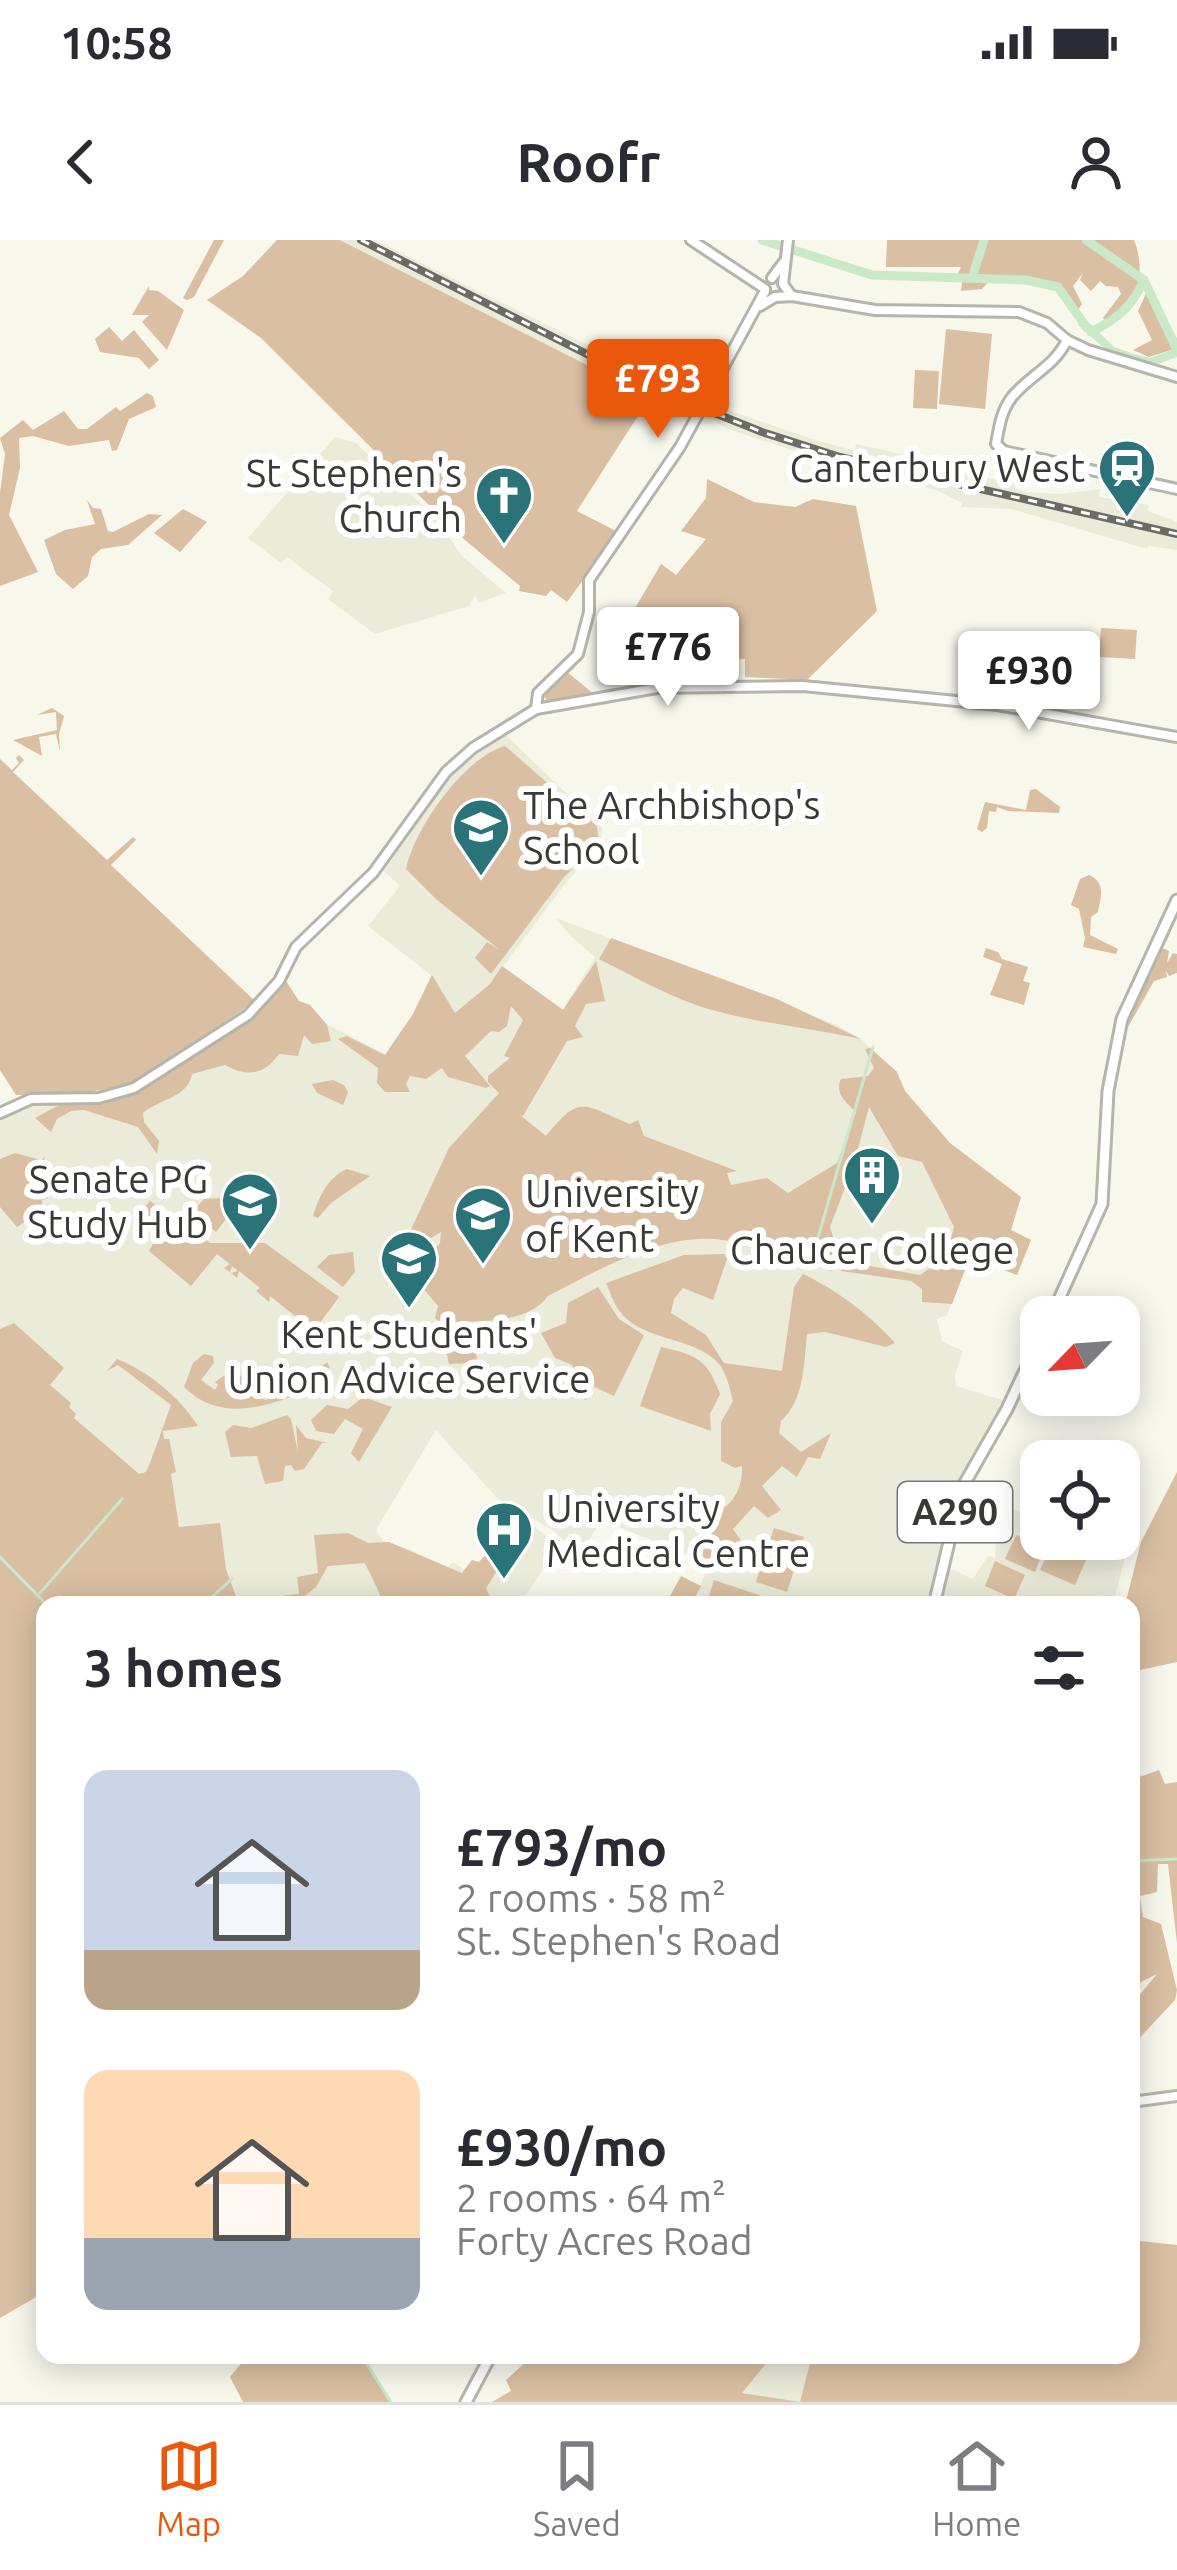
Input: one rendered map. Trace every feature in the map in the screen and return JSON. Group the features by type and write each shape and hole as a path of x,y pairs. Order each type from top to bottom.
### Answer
{"main road":[{"path":"1061,1296 1105,1190 1108,1091 1117,1040 1137,980 1177,900"},
{"name":"A290","path":"936,1596 961,1491 1020,1381"},
{"path":"466,2402 486,2364"}],"street":[{"path":"691,240 776,296 875,310 1019,312 1047,323 1067,340 1177,377"},
{"path":"536,710 538,694 582,647 593,573 644,506 680,447 787,249"},
{"path":"759,306 776,296 783,285 787,249"},
{"path":"749,275 771,278 792,296"},
{"path":"1067,340 1058,358 1012,398 1003,411 995,444 1004,451 1177,489"},
{"path":"0,1113 31,1099 81,1100 134,1088 248,1016 279,981 296,947 374,873 446,772 473,748 536,710 614,693 696,686 803,686 997,705 1177,737"},
{"path":"1140,2101 1177,2096"}],"shaded area":[{"path":"214,240 224,240 194,297 187,300 183,298"},
{"path":"277,240 340,240 650,397 577,511 618,532 567,602 551,590 546,596 519,591 520,586 459,535 261,338 207,300 243,276"},
{"path":"341,240 375,240 701,401 693,416 650,397"},
{"path":"887,240 1134,240 1139,276 1132,298 1106,323 1103,318 1121,294 1118,287 1100,281 1091,291 1080,280 1083,273 1073,286 1082,304 1077,311 1059,288 1040,280 993,277 982,289 961,291 963,276 957,276 961,267 886,267"},
{"path":"149,286 184,310 167,350 142,322 149,315 132,315"},
{"path":"1149,287 1177,339 1177,348 1149,357 1133,350 1152,340 1138,311"},
{"path":"1084,318 1114,347 1150,358 1177,348 1177,357 1149,367 1111,354 1078,325"},
{"path":"109,327 122,341 134,330 159,360 149,369 139,358 100,352 95,339"},
{"path":"946,329 992,334 985,409 939,404"},
{"path":"915,370 939,371 937,409 913,408"},
{"path":"147,393 156,407 129,419 117,450 112,451 109,440 69,446 33,436 19,438 20,468 9,515 38,572 0,586 5,454 0,438 23,420 33,430 64,411 78,429 87,429 116,407 120,411"},
{"path":"707,403 812,439 855,451 856,444 906,455 900,463 1014,483 1015,489 1025,492 1100,489 1099,497 1149,505 1148,511 1177,522 1177,550 1147,549 1012,509 962,507 936,490 902,482 902,477 895,480 818,459 728,429 703,414"},
{"path":"335,437 356,443 439,521 461,555 506,593 479,603 475,595 469,606 375,634 328,599 333,591 287,557 281,563 248,538"},
{"path":"707,479 754,502 795,507 813,499 856,506 877,611 807,680 745,677 745,659 722,658 725,650 648,616 644,621 634,610 661,564 676,575 706,539 681,531 706,498"},
{"path":"87,500 101,509 108,531 113,532 149,514 162,515 128,545 101,549 92,557 88,576 73,589 56,574 44,540 95,524"},
{"path":"183,509 207,522 180,552 154,533"},
{"path":"1101,628 1137,630 1135,659 1099,657"},
{"path":"567,672 594,694 578,694 549,705 544,695"},
{"path":"52,708 64,716 60,752 56,734 39,737 42,756 13,740 57,730 56,712 37,715"},
{"name":"University of Kent","path":"505,734 602,828 601,844 503,967 563,1009 595,957 559,919 837,1025 861,1039 897,1072 905,1091 950,1143 1021,1197 1011,1230 1031,1240 1017,1275 970,1257 947,1315 937,1319 942,1341 963,1351 956,1386 1005,1401 955,1492 933,1596 696,1596 709,1563 601,1520 580,1556 554,1531 497,1498 436,1430 376,1530 383,1541 447,1569 452,1562 464,1569 502,1557 522,1520 560,1544 525,1596 168,1596 0,1370 0,1115 21,1104 98,1101 135,1091 250,1020 286,981 299,1001 310,1005 328,1025 385,1054 413,1014 431,975 368,926 400,886 384,871 445,779"},
{"name":"The Archbishop's School","path":"505,746 597,826 599,843 564,877 491,974 475,958 487,942 501,951 406,869 420,834 444,796 473,764"},
{"path":"19,755 24,760 13,772 107,860 133,837 136,840 111,865 255,1001 136,1083 75,1095 16,1095 0,1070 0,759 12,770"},
{"path":"1036,789 1060,807 1059,813 1008,811 997,807 996,812 989,811 987,828 977,829 985,802 1026,810 1030,790"},
{"path":"1089,875 1101,890 1090,935 1118,949 1116,954 1083,947 1079,909 1071,905 1080,879"},
{"path":"611,938 777,999 861,1039 731,1015 683,1000 599,959"},
{"path":"986,948 1028,967 1023,981 1030,983 1024,1005 990,995 1002,964 983,957"},
{"path":"1157,951 1169,951 1167,963 1177,954 1177,973 1169,976 1166,971 1167,977 1154,981 1123,1036 1131,1004"},
{"path":"596,961 605,1001 586,1004 575,1026 583,1037 567,1041 520,1115 546,1136 575,1108 591,1108 630,1124 638,1120 644,1136 737,1171 727,1173 731,1185 767,1178 788,1193 837,1163 856,1112 842,1097 839,1084 841,1079 868,1076 874,1068 865,1049 870,1048 897,1072 905,1091 950,1143 1021,1197 1011,1230 1031,1240 1017,1275 970,1257 952,1304 922,1302 922,1289 911,1281 841,1271 847,1262 920,1275 946,1257 954,1227 922,1162 898,1156 869,1107 830,1227 840,1260 832,1271 745,1244 693,1239 607,1266 548,1296 526,1313 439,1322 435,1318 438,1306 422,1287 425,1262 440,1243 441,1232 419,1245 407,1238 449,1148 499,1093 488,1076 510,1058 504,1056 523,1020 511,1006 507,1026 491,1031 465,1056 490,1086 486,1088 448,1077 442,1068 426,1079 410,1076 406,1084 410,1092 385,1092 377,1083 378,1068 338,1039 347,1036 385,1055 432,975 455,1013 490,984 502,966 563,1010"},
{"path":"286,981 299,1001 310,1005 327,1025 331,1041 312,1044 304,1035 298,1056 279,1054 255,1072 225,1065 192,1074 179,1093 143,1113 159,1141 157,1154 138,1127 84,1110 57,1119 51,1132 35,1118 63,1103 119,1097 147,1085 250,1020"},
{"path":"333,1080 348,1092 343,1105 317,1093 312,1084"},
{"path":"15,1153 45,1157 44,1163 54,1168 49,1171 48,1198 42,1200 42,1210 17,1227 0,1207 0,1159"},
{"path":"347,1169 370,1176 318,1218 313,1216 329,1183"},
{"path":"225,1198 226,1219 216,1232 192,1212 204,1199"},
{"path":"150,1201 210,1243 265,1243 339,1297 314,1331 270,1296 269,1302 239,1271 237,1278 231,1273 238,1271 232,1266 230,1272 224,1268 230,1264 217,1254 191,1286 149,1251 159,1234 137,1216"},
{"path":"353,1252 355,1272 343,1287 317,1267 329,1255"},
{"path":"724,1254 727,1259 713,1300 683,1288 671,1313 706,1335 724,1363 782,1371 794,1287 803,1274 852,1304 895,1343 886,1347 825,1332 807,1334 799,1393 779,1433 801,1452 831,1433 820,1459 808,1457 797,1477 782,1466 762,1486 781,1510 768,1518 754,1506 733,1529 749,1552 738,1564 699,1558 720,1510 734,1497 741,1479 742,1466 721,1461 721,1422 733,1401 724,1372 696,1348 628,1320 606,1283 684,1255"},
{"path":"598,1287 619,1319 644,1335 614,1396 592,1386 586,1400 564,1389 576,1374 572,1365 555,1358 541,1333 566,1323 568,1303"},
{"path":"14,1323 64,1368 50,1385 71,1403 74,1418 139,1474 146,1472 171,1405 118,1365 107,1371 117,1359 140,1370 182,1405 198,1426 163,1431 176,1472 171,1474 179,1527 220,1523 226,1569 236,1596 36,1596 36,2297 0,2318 0,1329"},
{"path":"452,1343 475,1351 478,1362 473,1369 469,1363 449,1364 446,1351"},
{"path":"661,1347 692,1356 710,1373 720,1394 710,1414 711,1431 640,1406"},
{"path":"204,1354 213,1356 214,1363 201,1380 215,1390 215,1382 228,1373 224,1365 229,1362 246,1382 246,1390 266,1400 277,1393 289,1369 295,1368 296,1382 311,1382 317,1367 327,1362 330,1368 321,1373 330,1380 265,1405 223,1408 184,1387 193,1363"},
{"path":"363,1397 392,1407 359,1462 351,1453 363,1429 345,1419 334,1434 316,1431 311,1420 327,1405 348,1409"},
{"path":"287,1415 298,1452 296,1425 306,1438 327,1443 322,1443 304,1469 285,1466 283,1481 265,1484 257,1456 231,1457 225,1432 233,1425 251,1428"},
{"path":"1177,1472 1177,1662 1140,1670 1140,1596 1127,1596 1140,1546"},
{"path":"986,1494 1020,1512 1020,1560 1124,1560 1115,1596 941,1596 949,1568 973,1579 988,1556 995,1558 998,1520 980,1502"},
{"path":"774,1528 804,1537 797,1559 767,1550"},
{"path":"515,1531 519,1537 486,1588 491,1596 380,1596 365,1563 328,1566 304,1596 281,1596 299,1594 297,1577 318,1573 314,1535 348,1533 368,1543 389,1542 462,1573 472,1560 479,1562 490,1550 499,1556"},
{"path":"1016,1535 1020,1537 1020,1560 1040,1560 1035,1572 1005,1559"},
{"path":"763,1560 794,1570 787,1592 756,1582"},
{"path":"1044,1560 1086,1560 1075,1585 1040,1570"},
{"path":"995,1561 1025,1575 1015,1596 985,1586"},
{"path":"681,1576 701,1586 696,1596 670,1596"},
{"path":"714,1580 762,1596 709,1596"},
{"path":"1159,1770 1165,1784 1177,1782 1177,1943 1168,1864 1158,1864 1157,1892 1140,1896 1140,1777"},
{"path":"1140,1896 1143,1917 1161,1924 1177,1990 1175,2000 1140,2037 1140,1994 1157,1974 1140,1982"},
{"path":"1140,2241 1177,2245 1177,2402 800,2402 810,2364 1140,2364"},
{"path":"241,2364 367,2364 391,2402 243,2402 230,2377"},
{"path":"523,2364 766,2364 742,2393 800,2402 492,2402 511,2391 506,2380"},
{"path":"765,2364 810,2364 801,2402 741,2393"}],"waterway":[{"path":"762,240 872,275 1026,280 1058,287 1087,328"},
{"path":"972,278 984,240"},
{"path":"1086,240 1144,280 1177,350"},
{"path":"1091,332 1123,311 1144,280"},
{"path":"813,1255 873,1047"},
{"path":"40,1593 122,1499"},
{"path":"0,1557 38,1596"},
{"path":"213,1596 233,1578"},
{"path":"1140,1861 1177,1859"},
{"path":"367,2364 391,2402"}],"railway":[{"path":"361,240 662,392 762,432 840,457 1177,534"}],"place":[{"name":"Canterbury West","path":"1127,519"},
{"name":"St Stephen's Church","path":"504,546"},
{"name":"The Archbishop's School","path":"481,878"},
{"name":"Chaucer College","path":"872,1226"},
{"name":"Senate PG Study Hub","path":"250,1252"},
{"name":"University of Kent","path":"483,1266"},
{"name":"Kent Students' Union Advice Service","path":"409,1310"},
{"name":"University Medical Centre","path":"504,1581"}]}
